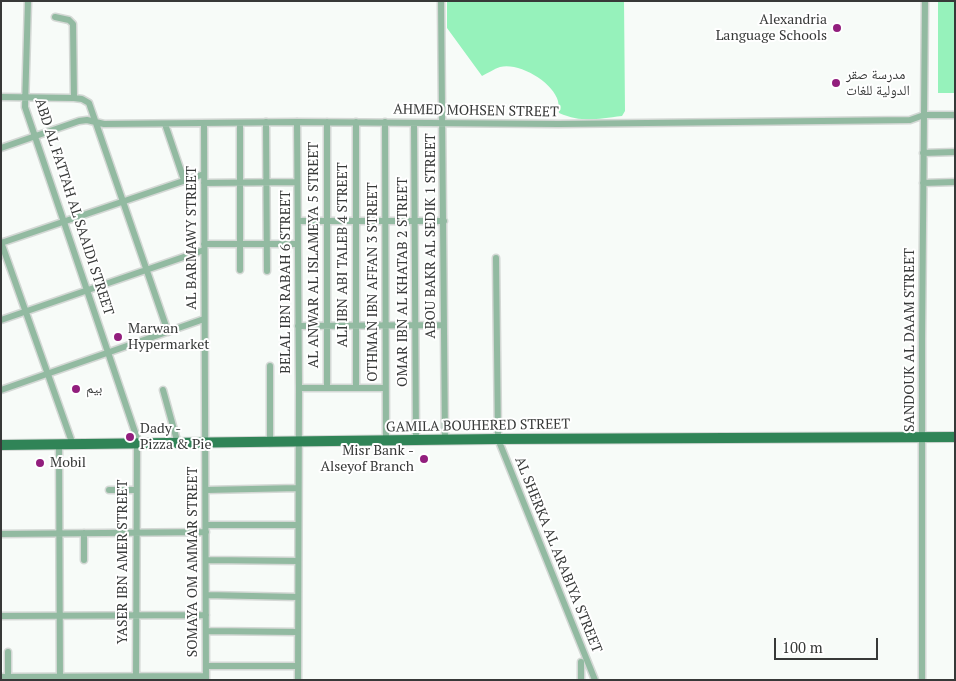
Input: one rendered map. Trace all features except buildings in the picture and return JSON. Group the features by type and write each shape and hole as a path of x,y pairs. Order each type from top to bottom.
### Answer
{"main road":[{"name":"GAMILA BOUHERED STREET","path":"2,443 73,445 498,439 955,437"}],"street":[{"name":"ABD AL FATTAH AL SAAIDI STREET","path":"28,1 25,107 138,444"},
{"name":"ABOU BAKR AL SEDIK 1 STREET","path":"441,1 445,440"},
{"name":"SANDOUK AL DAAM STREET","path":"922,680 925,1"},
{"path":"56,17 69,20 73,24 74,98"},
{"path":"1,97 74,98 82,99 89,103 168,332"},
{"name":"AHMED MOHSEN STREET","path":"1,148 87,120 104,124 384,122 560,124 910,120 924,115 955,115"},
{"path":"266,122 267,271"},
{"name":"BELAL IBN RABAH 6 STREET","path":"297,122 299,388 298,680"},
{"name":"AL ANWAR AL ISLAMEYA 5 STREET","path":"327,122 327,388"},
{"name":"ALI IBN ABI TALEB 4 STREET","path":"356,122 356,388"},
{"name":"OTHMAN IBN AFFAN 3 STREET","path":"384,122 386,441"},
{"path":"240,123 240,270"},
{"name":"OMAR IBN AL KHATAB 2 STREET","path":"414,123 416,441"},
{"path":"165,124 184,180"},
{"name":"AL BARMAWY STREET","path":"204,124 205,443"},
{"path":"923,153 955,152"},
{"path":"73,445 1,243 204,174"},
{"path":"204,183 297,182"},
{"path":"923,183 955,182"},
{"path":"298,221 444,221"},
{"path":"1,320 146,270 204,247 240,244 298,244"},
{"path":"496,258 498,439"},
{"path":"1,390 204,319"},
{"path":"298,326 444,325"},
{"path":"270,366 270,442"},
{"path":"299,388 385,388"},
{"path":"163,390 178,444"},
{"name":"AL SHERKA AL ARABIYA STREET","path":"498,439 595,680"},
{"name":"SOMAYA OM AMMAR STREET","path":"205,443 206,678"},
{"name":"YASER IBN AMER STREET","path":"136,678 136,490 138,444"},
{"path":"59,445 60,678"},
{"path":"206,490 298,488"},
{"path":"109,490 136,490"},
{"path":"1,534 136,533 298,526"},
{"path":"84,534 84,560"},
{"path":"206,560 298,561"},
{"path":"206,595 298,596"},
{"path":"1,616 206,615"},
{"path":"206,631 298,632"},
{"path":"8,652 5,677 206,678"},
{"path":"581,662 581,680"},
{"path":"206,666 298,666"}],"green space":[{"path":"447,1 624,1 625,111 622,116 583,119 559,113 558,101 550,87 534,75 516,68 500,67 482,76 447,28"},
{"path":"938,1 955,1 955,93 938,93"}],"place":[{"name":"Alexandria Language Schools","path":"837,28"},
{"name":"مدرسة صقر الدولية للغات","path":"836,83"},
{"name":"Marwan Hypermarket","path":"118,337"},
{"name":"بيم","path":"76,389"},
{"name":"Dady - Pizza & Pie","path":"130,437"},
{"name":"Misr Bank - Alseyof Branch","path":"424,459"},
{"name":"Mobil","path":"40,463"}]}
